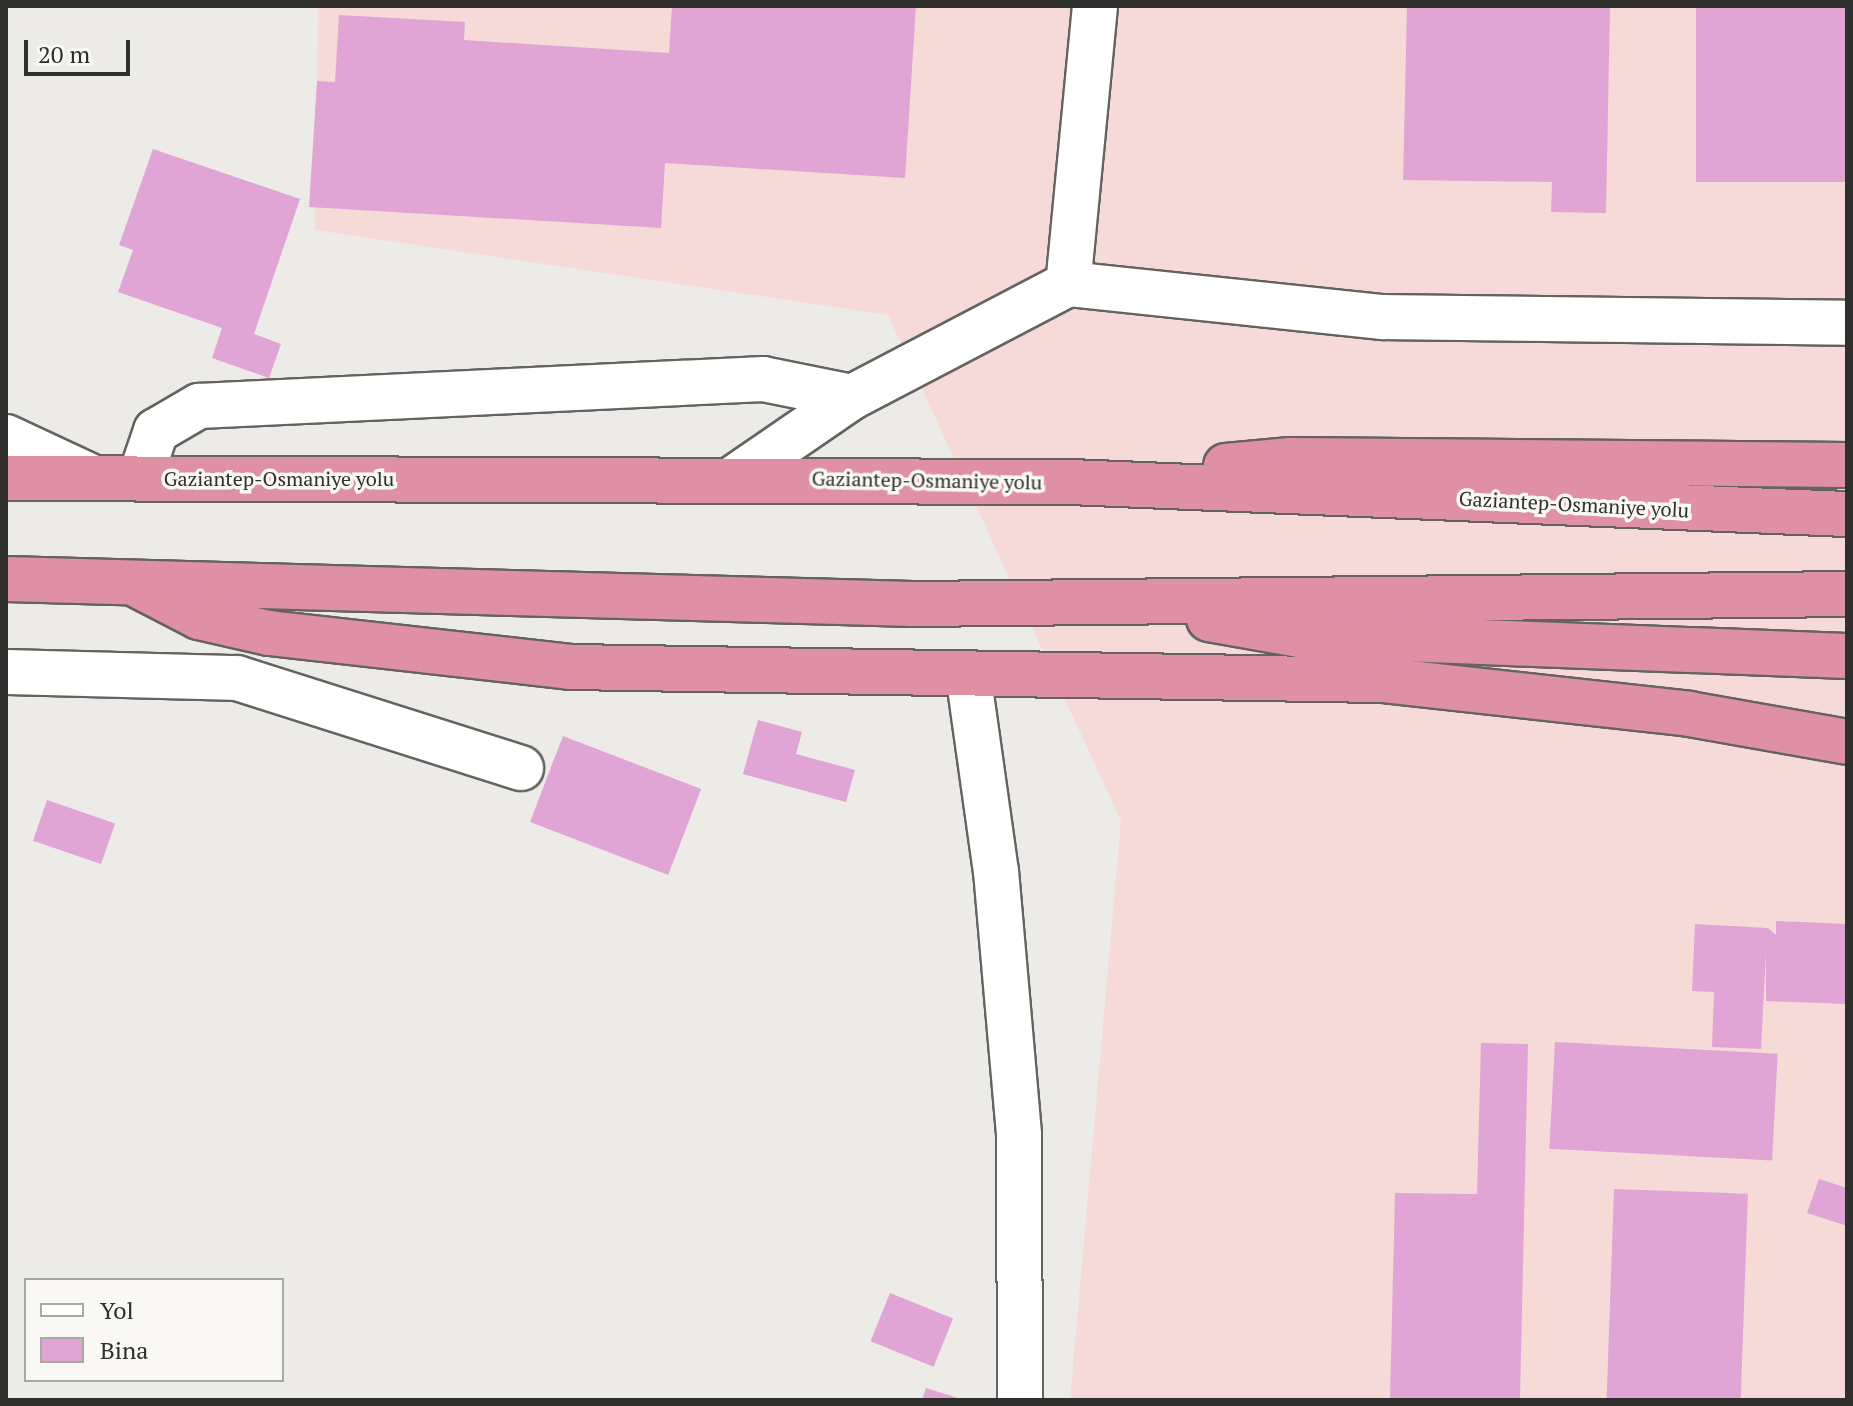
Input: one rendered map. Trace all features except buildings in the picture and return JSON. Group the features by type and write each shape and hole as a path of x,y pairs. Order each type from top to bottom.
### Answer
{"highway":[{"path":"1070,482 1291,460 1847,465"},
{"name":"Gaziantep-Osmaniye yolu","path":"6,478 734,478 1070,482 1847,514"},
{"path":"6,579 913,604 1100,599 1847,594"},
{"path":"130,581 199,617 269,633 570,667 1383,680 1689,714 1847,742"},
{"path":"1100,599 1300,635 1847,656"}],"street":[{"path":"1068,284 1095,6"},
{"path":"734,478 852,397 1068,284 1382,317 1847,323"},
{"path":"140,478 156,431 199,406 763,379 852,397"},
{"path":"6,437 94,478"},
{"path":"6,672 237,678 521,768"},
{"path":"968,673 996,871 1019,1135 1020,1400"}],"shaded area":[{"path":"318,6 1847,6 1847,1400 1070,1400 1121,821 888,315 315,230"}]}
